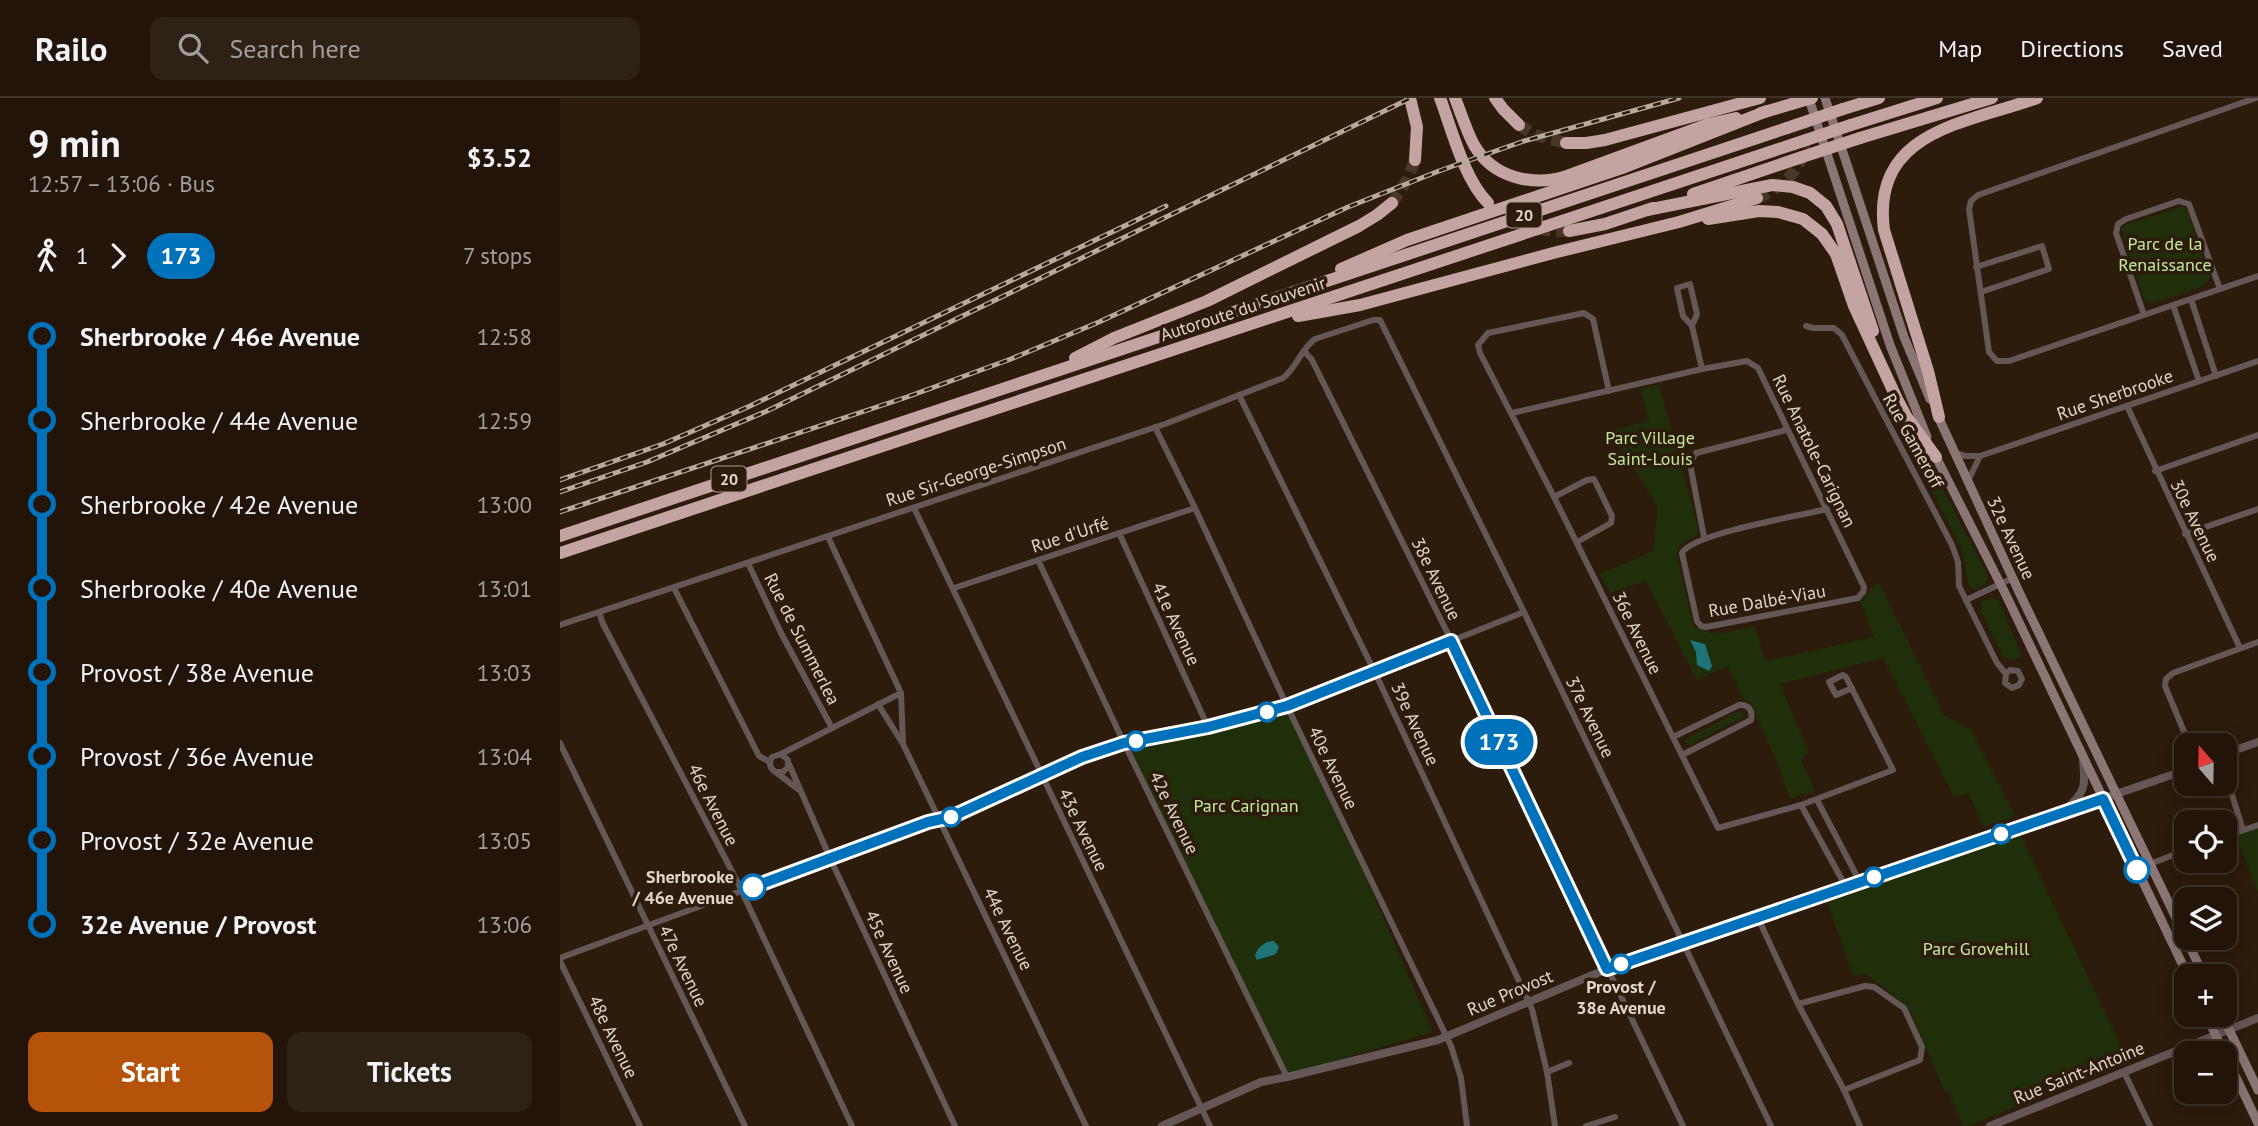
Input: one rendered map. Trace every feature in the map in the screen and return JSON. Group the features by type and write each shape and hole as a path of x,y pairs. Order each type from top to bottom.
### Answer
{"highway":[{"path":"1410,98 1417,127 1415,160"},
{"path":"1440,98 1473,182 1488,203"},
{"path":"1455,98 1474,145 1490,163 1512,176 1543,181 1576,173 1709,124 1767,111 1797,109 1810,98"},
{"path":"1495,98 1519,125"},
{"path":"1566,143 1605,140 1760,98"},
{"name":"Autoroute du Souvenir","path":"560,536 1879,98"},
{"name":"Autoroute du Souvenir","path":"560,553 1937,98"},
{"path":"1569,231 1605,224 1860,138 1992,98"},
{"path":"1938,417 1928,371 1884,230 1883,209 1888,183 1902,158 1926,136 2037,98"},
{"path":"1260,303 1407,240 1625,167 1767,111"},
{"path":"1647,210 1772,185 1793,187 1815,196 1830,212 1840,231 1892,389"},
{"path":"1259,322 1360,305 1557,251 1679,222 1757,198"},
{"path":"1034,378 1114,338 1217,296 1369,221 1392,203"},
{"path":"1679,222 1765,211 1791,214 1813,225 1826,238 1836,254 1854,306 1906,416 1936,457"}],"main road":[{"name":"32e Avenue","path":"1810,98 1898,369 1936,457 2182,964"},
{"name":"32e Avenue","path":"1825,98 1904,337 1938,417 2198,964"},
{"path":"2212,1027 2258,1123"},
{"path":"2228,1027 2258,1090"}],"street":[{"path":"2256,98 1978,195 1971,201 1969,209 1989,352 1994,360 2001,362 2258,276"},
{"path":"2144,315 2116,233 2120,221 2139,214 2179,201 2189,204 2220,289"},
{"path":"1976,267 2042,246 2049,269 1981,292"},
{"path":"1692,326 1697,314 1690,284 1677,288 1683,316 1692,326 1702,369"},
{"path":"2191,299 2216,376"},
{"path":"2173,305 2199,382"},
{"name":"36e Avenue","path":"1609,391 1593,319 1584,313 1488,332 1478,345 1718,828 1801,806 1892,770 1852,688"},
{"name":"Rue Sir-George-Simpson","path":"560,625 1155,427 1287,375 1309,343 1317,337 1376,320 1382,322"},
{"name":"37e Avenue","path":"1382,322 1771,1126"},
{"name":"Rue Gameroff","path":"1806,326 1834,328 1842,335 1955,552 1959,583 1966,600 1997,663 2006,674"},
{"name":"38e Avenue","path":"1304,351 1312,360 1451,641 1683,1126"},
{"name":"Rue Anatole-Carignan","path":"1511,413 1702,369 1747,361 1753,363 1758,368 1864,587 1858,598"},
{"name":"Rue Sherbrooke","path":"1955,453 1980,456 2258,361"},
{"name":"39e Avenue","path":"1239,395 1375,672 1529,1002 1547,1072 1555,1126"},
{"name":"30e Avenue","path":"2127,406 2155,471 2240,648"},
{"name":"40e Avenue","path":"1155,427 1447,1037 1460,1073 1467,1126"},
{"path":"1786,430 1696,453 1691,461 1691,469 1704,537 1827,509"},
{"path":"2155,471 2258,435"},
{"path":"1968,481 1980,456"},
{"path":"1554,497 1594,479 1612,516 1611,523 1577,542"},
{"name":"43e Avenue","path":"914,508 1210,1126"},
{"name":"Rue d'Urfé","path":"954,588 1195,508"},
{"path":"2186,534 2258,509"},
{"name":"41e Avenue","path":"1119,533 1208,727"},
{"name":"44e Avenue","path":"828,537 901,693 903,744"},
{"name":"Rue Dalbé-Viau","path":"1704,537 1685,547 1682,553 1697,621 1701,626 1858,598"},
{"name":"42e Avenue","path":"1038,560 1287,1077"},
{"name":"Rue de Summerlea","path":"748,563 781,633 832,728"},
{"path":"1966,600 2013,578"},
{"path":"674,588 759,756 770,762"},
{"name":"46e Avenue","path":"599,612 741,891 852,1126"},
{"path":"560,959 928,822 951,817 1082,757 1124,743 1208,727 1287,706 1524,612"},
{"path":"2185,733 2165,686 2166,679 2173,673 2258,642"},
{"name":"Rue de Summerlea","path":"781,754 901,693"},
{"name":"44e Avenue","path":"878,704 903,744 1086,1126"},
{"path":"1673,737 1739,705 1745,704 1749,707 1751,720 1682,755"},
{"path":"2237,749 2258,742"},
{"name":"47e Avenue","path":"560,743 745,1126"},
{"path":"775,772 783,772 789,764 787,758 781,754 775,755 770,762 771,768 775,772 800,790"},
{"path":"2061,813 2082,793 2085,785 2083,758"},
{"name":"45e Avenue","path":"789,764 955,1126"},
{"name":"Rue Provost","path":"1162,1126 1261,1082 1447,1037 1607,969 2174,774"},
{"path":"2232,796 2243,831"},
{"path":"1817,800 1860,882"},
{"path":"1801,806 1846,887"},
{"path":"2237,833 2258,825"},
{"path":"2150,864 2174,855"},
{"path":"1758,918 1860,1126"},
{"name":"48e Avenue","path":"560,959 640,1126"},
{"path":"1798,1004 1866,986 1874,987 1904,1008 1922,1047 1920,1060 1844,1090"},
{"name":"Rue Saint-Antoine","path":"1990,1126 2015,1121 2124,1072 2258,1018"},
{"path":"1547,1072 1569,1063"},
{"path":"2124,1072 2150,1126"},
{"path":"1586,1126 1615,1117"}],"green space":[{"name":"Parc de la Renaissance","path":"2184,206 2210,277 2204,286 2151,304 2144,299 2121,229 2127,224"},
{"name":"Parc Village Saint-Louis","path":"1659,385 1699,530 1694,537 1680,545 1677,555 1693,624 1707,632 1715,633 1755,626 1765,661 1874,637 1860,601 1879,583 1944,715 1971,730 2015,816 1983,827 1969,793 1954,797 1883,658 1780,684 1809,752 1801,760 1815,791 1790,799 1757,718 1727,666 1697,680 1646,581 1610,593 1600,574 1653,551 1658,507 1610,431 1649,421 1640,388"},
{"path":"1934,472 1988,575 1987,583 1976,589 1971,589 1962,552 1924,476"},
{"path":"1992,597 1999,601 2021,655 2013,661 2003,657 1980,609 1981,602"},
{"name":"Parc Carignan","path":"1292,707 1433,1032 1287,1075 1125,744"},
{"path":"1739,711 1746,716 1688,746 1685,740"},
{"path":"2258,828 2258,892 2237,841 2237,835"},
{"name":"Parc Grovehill","path":"2021,836 2128,1061 1963,1126 1908,1007 1869,976 1853,976 1827,902"}],"water":[{"path":"1690,640 1705,644 1712,666 1709,671 1697,665 1696,652"},
{"path":"1274,941 1279,947 1276,954 1257,960 1255,956 1260,947"}],"tunnel":[{"path":"1757,198 1782,184 1798,165 1804,142 1799,114"},
{"path":"1519,125 1535,135 1566,143"},
{"path":"1392,203 1407,180 1415,160"},
{"path":"1505,216 1536,228 1569,231"}],"railway":[{"path":"560,492 647,462 767,411 1411,98"},
{"path":"560,512 907,397 1011,359 1099,322 1348,207 1439,171 1524,141 1679,98"},
{"path":"560,480 663,444 750,406 1166,206"}],"bus line":[{"name":"173","path":"753,887 928,822 951,817 1040,774 1104,749 1208,727 1287,706 1451,641 1607,969 2103,799 2137,870"}],"place":[{"name":"Sherbrooke / 46e Avenue","path":"753,887"},
{"name":"Provost / 38e Avenue","path":"1621,964"}]}
